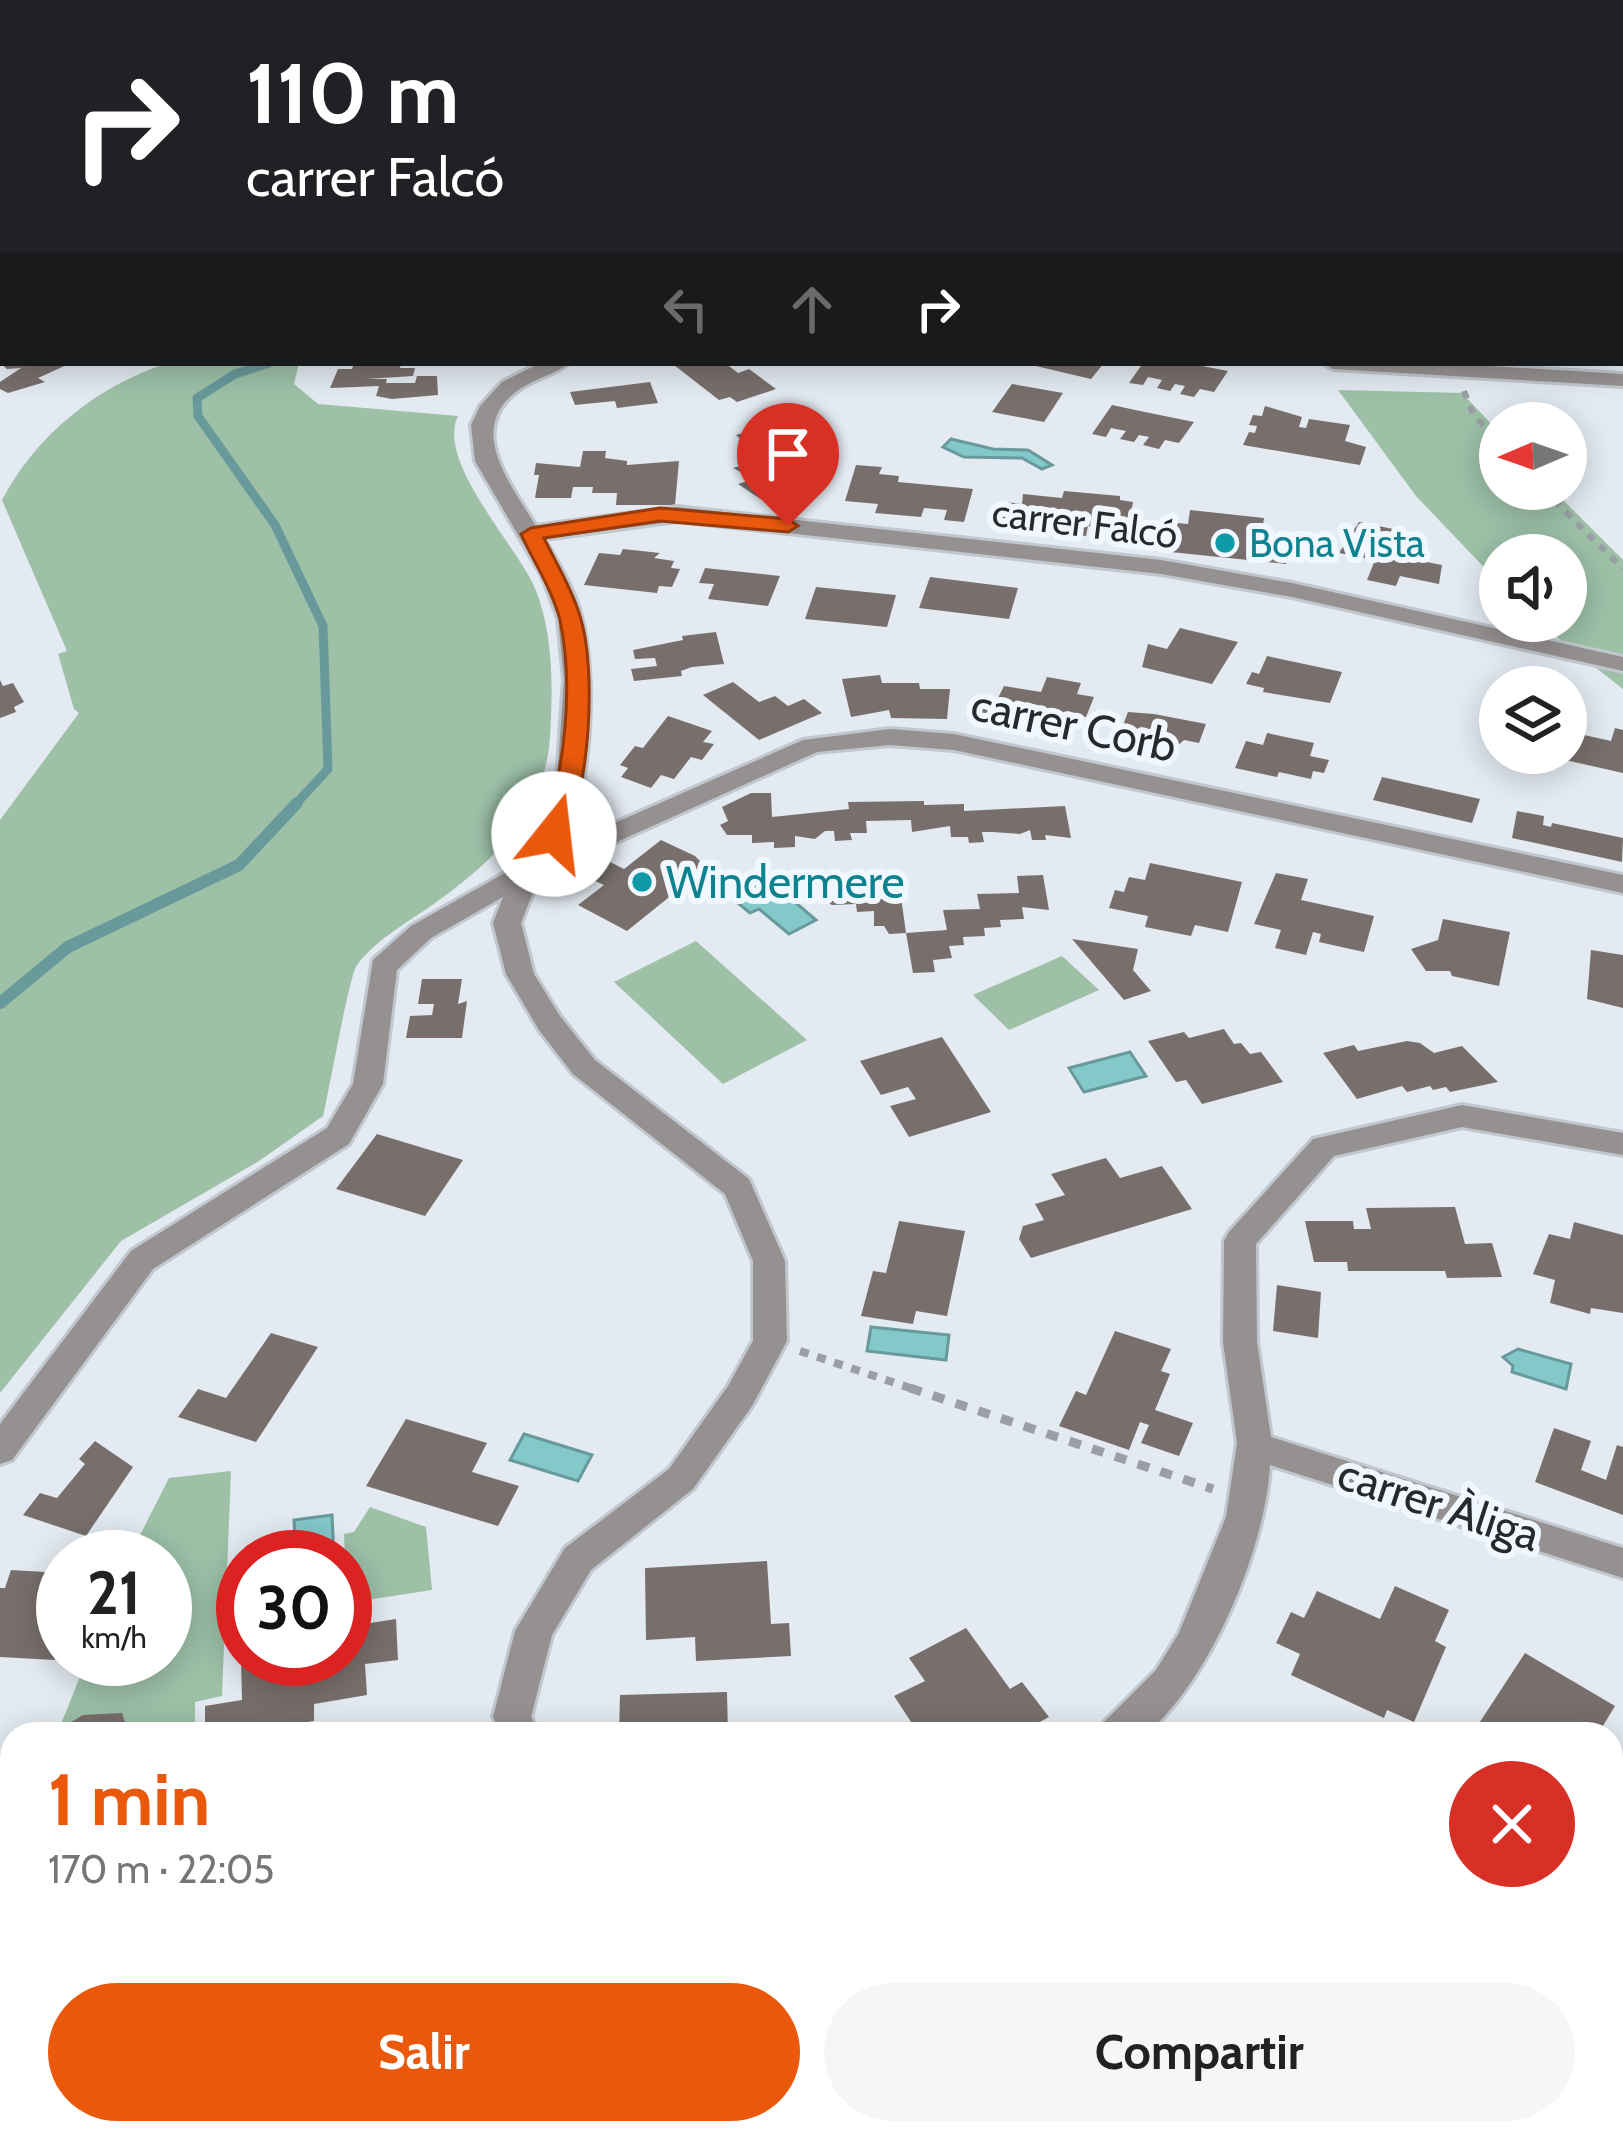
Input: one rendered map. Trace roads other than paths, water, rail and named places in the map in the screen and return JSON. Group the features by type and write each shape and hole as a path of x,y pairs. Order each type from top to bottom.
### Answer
{"street":[{"path":"514,1722 534,1631 578,1559 681,1479 740,1396 770,1341 770,1261 739,1187 584,1067 549,1023 520,974 507,923 526,872 554,834 569,794 576,680 570,618 531,534 478,443 480,421 494,400 520,380 552,366"},
{"path":"1382,366 1500,367 1623,380"},
{"name":"carrer Falcó","path":"531,534 677,514 1161,567 1292,590 1623,664"},
{"name":"carrer Corb","path":"0,1450 142,1260 338,1136 368,1084 382,967 421,932 526,872 812,745 890,737 954,742 1623,884"},
{"path":"1136,1722 1202,1635 1245,1499 1255,1446 1240,1344 1240,1241 1324,1147 1462,1116 1623,1144"},
{"name":"carrer Àliga","path":"1255,1446 1623,1563"}],"water":[{"path":"951,439 993,449 1028,450 1052,465 1042,469 1022,458 964,457 943,447"},
{"path":"769,880 816,920 789,934 759,909 750,913 732,898"},
{"path":"1130,1052 1146,1076 1084,1092 1069,1068"},
{"path":"871,1327 949,1335 946,1360 867,1351"},
{"path":"1518,1349 1571,1364 1566,1389 1512,1372 1513,1366 1503,1357"},
{"path":"524,1434 592,1455 578,1481 510,1460"},
{"path":"332,1515 333,1530 295,1530 294,1520"}],"waterway":[{"path":"260,366 235,374 197,398 198,416 275,525 323,626 328,769 294,806"},
{"path":"0,1003 68,947 239,865 297,803"}],"place":[{"name":"Bona Vista","path":"1225,543"},
{"name":"Windermere","path":"642,882"}]}
